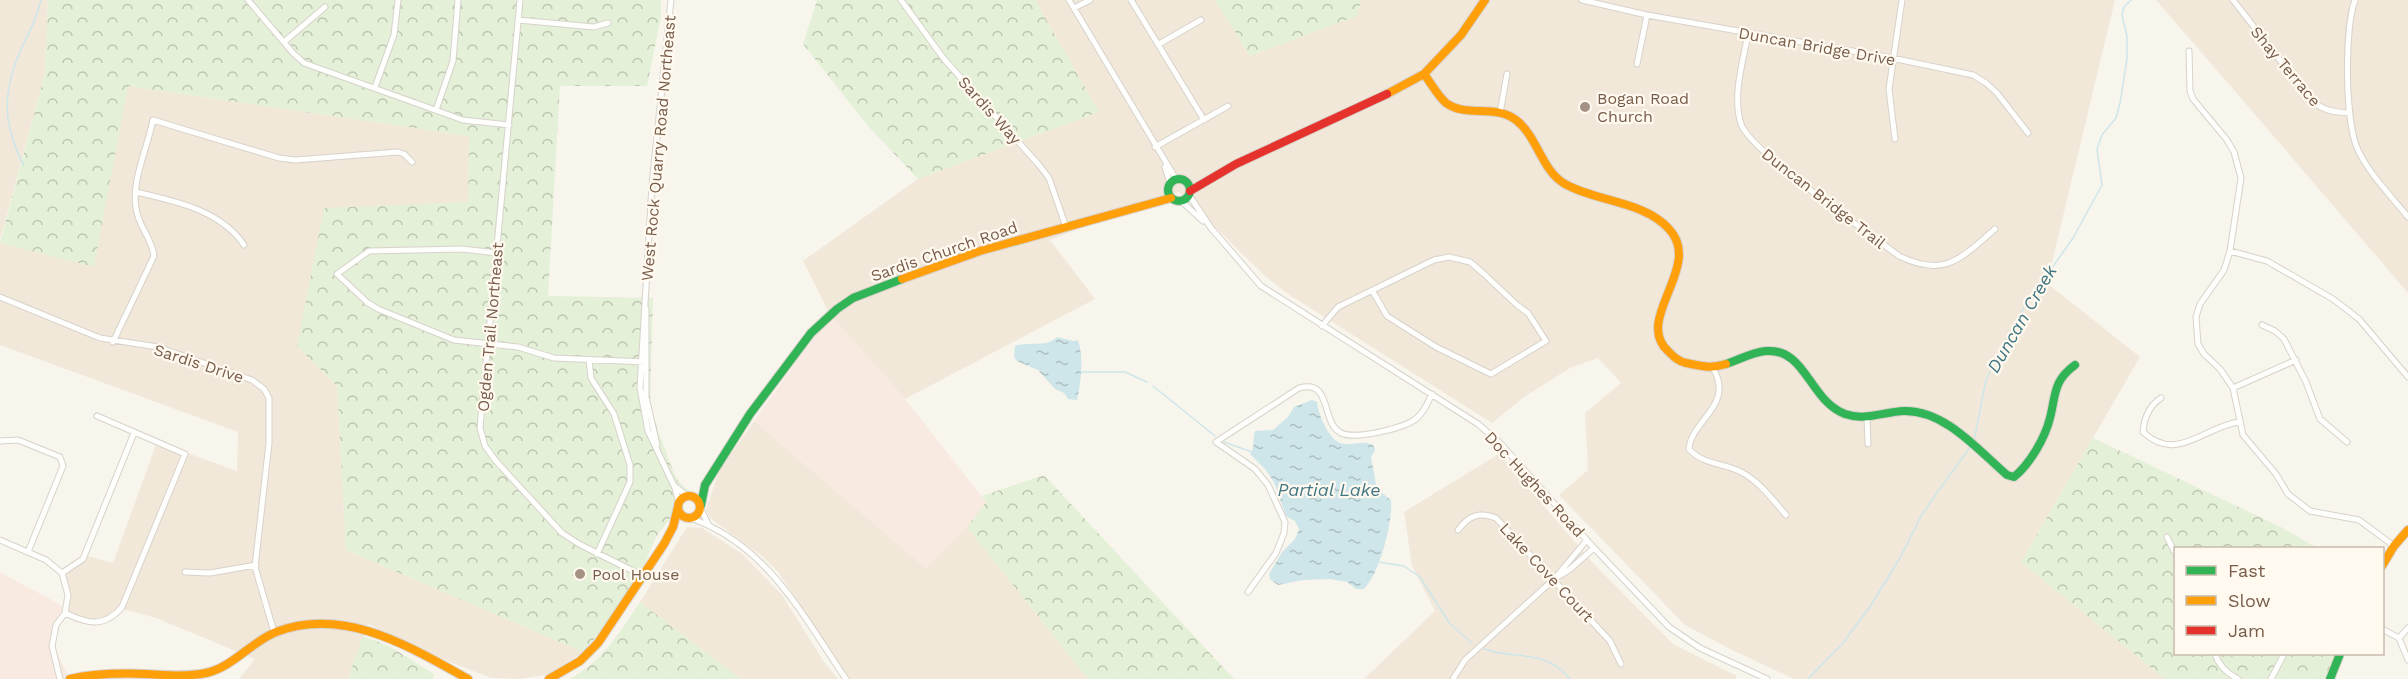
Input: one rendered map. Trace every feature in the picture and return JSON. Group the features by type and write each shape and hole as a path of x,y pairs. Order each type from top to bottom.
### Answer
{"street":[{"path":"248,0 304,63 463,120 509,125"},
{"path":"375,87 394,35 398,0"},
{"path":"436,110 453,61 458,0"},
{"name":"Ogden Trail Northeast","path":"520,0 480,428 485,446 496,461 562,533 597,554 643,576"},
{"name":"West Rock Quarry Road Northeast","path":"671,0 657,123 645,296 643,410 651,438 671,482 678,505"},
{"name":"Sardis Way","path":"901,0 944,59 1039,165 1048,178 1066,227"},
{"path":"1069,0 1160,155 1171,188 1181,201 1236,164"},
{"path":"1074,8 1090,0"},
{"path":"1131,0 1204,120"},
{"path":"1171,188 1236,164 1365,106 1424,74 1461,35 1485,0"},
{"name":"Duncan Bridge Drive","path":"1582,0 1647,15 1892,58 1973,75 1996,93 2028,133"},
{"path":"1895,139 1889,89 1902,0"},
{"name":"Shay Terrace","path":"2233,0 2311,100 2322,109 2331,112 2350,113"},
{"path":"2355,0 2349,24 2352,130 2358,150 2372,172 2408,217"},
{"path":"284,42 325,7"},
{"path":"1637,64 1647,15"},
{"path":"518,20 594,27 608,23"},
{"path":"1159,44 1201,20"},
{"name":"Duncan Bridge Trail","path":"1748,34 1739,88 1738,113 1741,126 1748,139 1777,163 1899,256 1912,263 1936,266 1953,263 1995,229"},
{"path":"2189,51 2190,91 2193,99 2227,140 2241,178 2230,251 2224,270 2200,304 2196,317 2195,330 2198,344 2233,388 2243,435 2265,460 2297,504 2324,515 2359,520 2394,546"},
{"path":"1424,74 1446,103 1461,110 1500,113 1513,118 1525,131 1554,177 1600,198 1645,214 1668,227 1680,250 1680,260 1657,325 1662,346 1678,361 1713,368 1764,351 1783,352 1800,366 1821,398 1844,413 1867,418 1912,411 1934,416 1962,436 2007,475 2014,477 2020,472 2047,428 2056,385 2065,371 2075,365"},
{"path":"1500,113 1507,74"},
{"path":"1155,147 1228,106"},
{"path":"113,342 154,256 153,248 142,228 136,209 136,192 153,120 279,158 314,159 398,152 404,154 412,162"},
{"path":"1186,182 1190,193"},
{"name":"Sardis Church Road","path":"701,507 705,485 750,414 779,374 810,333 853,298 919,271 980,251 1137,206 1171,188"},
{"path":"136,192 188,205 207,214 237,235 244,245"},
{"name":"Doc Hughes Road","path":"1190,193 1211,228"},
{"name":"Doc Hughes Road","path":"1181,201 1211,228 1261,286 1478,423 1500,443 1669,627 1700,648 1767,679"},
{"path":"496,252 462,249 369,251 337,274 368,303 378,309 454,340 518,347 554,358 643,362"},
{"path":"2230,251 2266,261 2333,299 2359,319 2408,377"},
{"path":"1322,326 1338,308 1372,290 1434,260 1449,257 1470,262 1528,313 1546,340 1491,374 1436,347 1387,316 1372,290"},
{"name":"Sardis Drive","path":"0,297 113,342 158,347 252,380 264,389 269,398 268,443 256,565 274,633"},
{"path":"2262,325 2275,331 2284,339 2296,360 2320,419 2347,442"},
{"path":"589,360 591,378 614,414 630,465 630,482 597,554"},
{"path":"2233,388 2296,360"},
{"path":"1713,368 1719,381 1719,393 1713,407 1689,441 1689,449 1699,458 1740,471 1754,480 1786,514"},
{"path":"1248,592 1276,553 1284,532 1285,522 1268,484 1255,469 1216,442 1299,388 1306,386 1314,387 1321,394 1335,427 1342,434 1354,435 1404,426 1417,418 1432,394"},
{"path":"2161,398 2149,409 2144,423 2144,432 2159,441 2186,444 2219,426 2239,422"},
{"path":"65,614 84,621 103,622 114,617 122,606 184,454 97,416"},
{"path":"1867,418 1868,444"},
{"path":"62,573 77,566 83,559 134,433"},
{"path":"0,441 18,440 60,457 63,461 28,552"},
{"name":"West Rock Quarry Road Northeast","path":"671,482 689,496"},
{"name":"Sardis Church Road","path":"689,496 705,485"},
{"path":"549,679 580,661 598,643 673,527 678,505 689,496 697,499 709,525"},
{"path":"678,505 681,514 709,525 764,563 794,602 846,679"},
{"path":"673,527 697,515 701,507"},
{"name":"Lake Cove Court","path":"1458,530 1471,517 1486,514 1496,518 1610,641 1621,664"},
{"path":"2384,563 2394,546 2408,530"},
{"path":"2167,537 2174,553"},
{"path":"0,540 55,566 62,573 68,595 65,614 56,625 52,646 60,679"},
{"path":"1453,679 1465,660 1554,579 1587,540"},
{"path":"1554,579 1569,570 1594,548"},
{"path":"185,572 210,573 256,565"},
{"path":"69,679 82,675 108,674 175,678 206,673 237,659 274,633 296,624 331,622 362,627 392,639 468,679"},
{"path":"2399,638 2408,628"},
{"path":"2384,630 2399,638 2408,660"},
{"path":"2215,655 2218,663 2238,679"},
{"path":"2271,679 2283,655"},
{"path":"2330,679 2340,655"}],"shaded area":[{"path":"0,0 48,0 45,73 0,240"},
{"path":"1035,0 1215,0 1250,56 1357,16 1361,0 2115,0 2047,283 2140,357 2021,562 2165,679 1794,679 1730,649 1685,625 1559,495 1588,470 1585,413 1621,383 1598,358 1570,368 1524,397 1492,423 1288,294 1265,276 1179,192 1149,201 1050,240 1095,299 905,399 830,315 803,261 918,179 1099,112"},
{"path":"2156,0 2408,0 2408,293 2252,111"},
{"path":"127,86 469,136 468,202 297,346 337,386 346,550 583,652 549,674 520,679 491,678 437,657 368,624 348,679 239,679 255,659 156,618 123,609 104,623 76,620 68,609 64,575 84,555 113,563 157,442 237,471 238,432 0,345 0,243 94,266"},
{"path":"830,315 905,399 986,502 967,527 926,568 754,421"},
{"path":"754,421 926,568 967,527 1088,679 850,679 778,572 763,557 710,518 706,510 719,471"},
{"path":"1499,454 1594,564 1673,644 1737,676 1735,679 1364,679 1435,611 1412,566 1404,512"},
{"path":"687,527 702,528 741,553 782,595 824,662 838,679 741,679 640,602"},
{"path":"0,572 68,609 58,618 55,649 70,679 0,679"}],"green space":[{"path":"48,0 661,0 661,17 647,86 560,86 548,296 653,298 650,408 673,471 679,482 690,492 656,537 630,598 583,652 346,550 337,386 297,346 324,208 468,202 469,136 128,86 94,267 0,243 45,73"},
{"path":"817,0 1035,0 1099,112 918,179 868,126 803,44"},
{"path":"1215,0 1361,0 1357,16 1250,56"},
{"path":"2093,438 2281,527 2315,547 2174,547 2174,655 2342,655 2331,679 2165,679 2021,562"},
{"path":"1044,475 1234,679 1088,679 967,527 986,502 982,496"},
{"path":"640,602 741,679 569,679 591,665 601,655 618,635"},
{"path":"363,636 389,646 434,674 433,679 348,679"}],"water":[{"path":"1057,337 1078,340 1081,370 1077,400 1068,399 1064,393 1055,389 1038,370 1017,361 1014,357 1015,346 1048,342"},
{"name":"Partial Lake","path":"1312,400 1317,402 1322,421 1334,439 1345,444 1373,445 1375,450 1371,457 1377,489 1391,500 1390,521 1384,546 1375,571 1364,589 1356,589 1347,582 1330,579 1303,580 1278,585 1270,579 1269,574 1282,552 1295,539 1299,529 1295,521 1286,516 1274,482 1250,454 1254,434 1255,431 1273,430 1288,417 1294,407"}],"waterway":[{"path":"24,166 8,121 8,93 15,63 41,0"},
{"name":"Duncan Creek","path":"1974,441 1986,380 2008,335 2023,309 2073,238 2102,185 2097,149 2102,135 2116,118 2120,103 2127,59 2127,36 2122,15 2124,7 2131,0"},
{"path":"1081,372 1125,372 1147,382"},
{"path":"1153,386 1215,436"},
{"path":"1224,442 1252,452"},
{"name":"Duncan Creek","path":"1808,679 1843,643 1871,605 1900,558 1922,514 1970,447"},
{"path":"1378,562 1404,566 1420,577 1450,624 1472,643"},
{"path":"1484,649 1541,659 1551,663 1570,679"}],"traffic: fast":[{"path":"1179,179 1187,182 1190,190 1187,198 1179,201 1171,198 1168,190 1171,182 1179,179"},
{"path":"701,505 705,485 750,414 811,333 853,298 902,279"},
{"path":"1726,364 1751,354 1766,351 1779,352 1799,366 1823,398 1845,414 1860,417 1904,411 1919,412 1933,417 1960,433 2007,475 2014,477 2026,465 2041,442 2048,426 2059,382 2075,365"},
{"path":"2330,679 2340,655"}],"traffic: slow":[{"path":"1387,94 1424,74 1461,35 1485,0"},
{"path":"1424,74 1446,103 1463,110 1508,115 1516,120 1530,135 1550,170 1565,184 1591,195 1634,207 1659,220 1669,229 1678,244 1679,259 1662,308 1658,324 1659,338 1668,351 1683,362 1706,366 1726,364"},
{"path":"902,279 980,251 1171,198"},
{"path":"689,496 697,499 700,507 697,515 689,518 681,515 678,507 681,499 689,496"},
{"path":"549,679 580,661 598,643 664,544 673,527 678,507"},
{"path":"2384,563 2394,546 2408,530"},
{"path":"70,679 108,674 206,673 225,665 276,632 302,625 327,624 352,627 400,643 468,679"}],"traffic: jam":[{"path":"1190,191 1236,164 1387,94"}],"place":[{"name":"Bogan Road Church","path":"1585,107"},
{"name":"Pool House","path":"580,574"}]}
